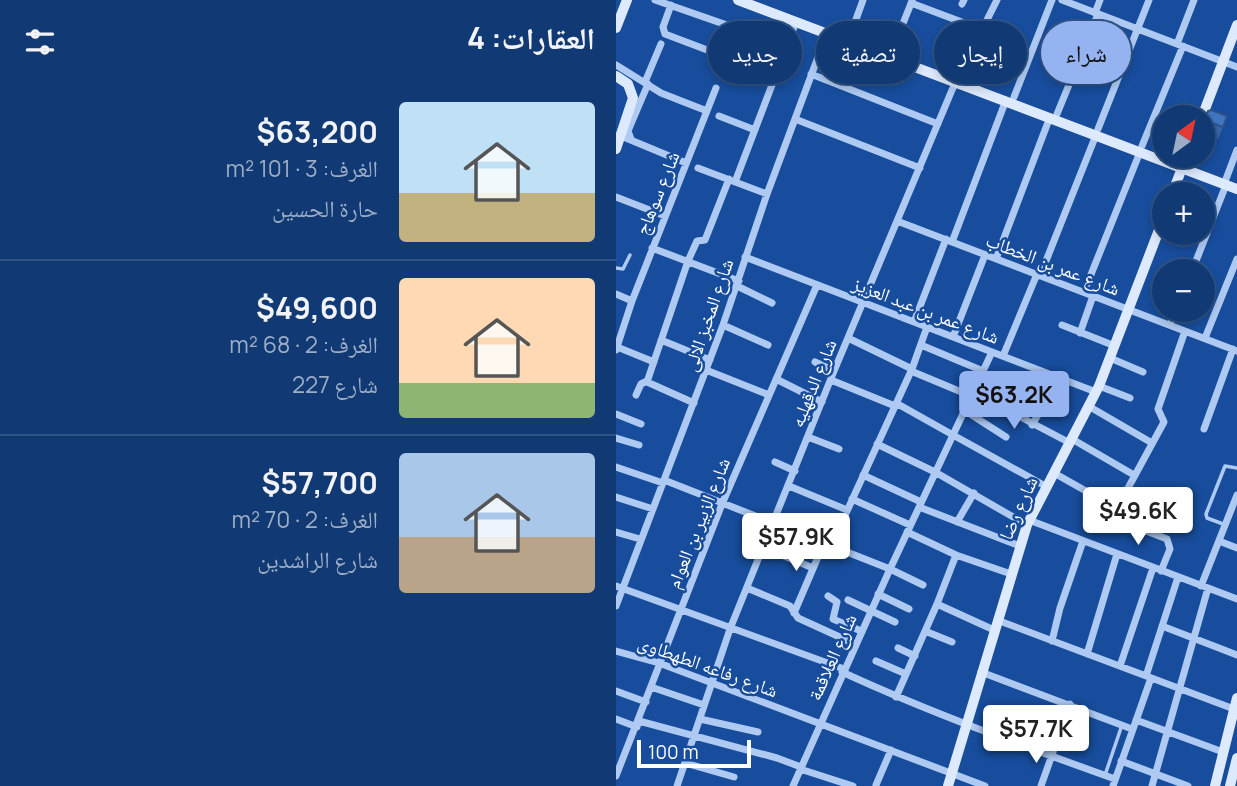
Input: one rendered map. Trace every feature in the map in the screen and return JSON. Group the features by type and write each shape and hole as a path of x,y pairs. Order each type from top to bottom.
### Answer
{"street":[{"path":"616,25 627,0"},
{"path":"655,0 715,21"},
{"path":"738,0 793,21"},
{"path":"757,0 816,23"},
{"path":"855,21 863,0"},
{"name":"شارع الدقهليه","path":"988,21 998,0"},
{"path":"914,322 1052,0"},
{"path":"1062,0 1237,67"},
{"path":"996,259 1100,0"},
{"path":"1003,356 1039,275 1149,0"},
{"path":"1084,292 1141,149 1194,0"},
{"path":"903,21 911,1 961,21"},
{"path":"671,5 662,29 665,34 708,50"},
{"path":"1207,105 1237,25"},
{"path":"616,149 626,138 661,44"},
{"name":"شارع المخبز الالى","path":"616,607 619,587 694,403 816,61"},
{"path":"616,65 662,93 707,111"},
{"path":"811,74 938,124"},
{"path":"616,76 628,84 633,98 626,138"},
{"path":"636,395 641,384 647,381 688,261 697,241 705,241 755,130 772,84"},
{"name":"شارع الدقهليه","path":"677,786 730,629 834,371 955,84"},
{"path":"970,84 1152,152"},
{"name":"شارع سوهاج","path":"616,348 652,247 716,88"},
{"path":"719,116 755,130"},
{"path":"795,119 920,168"},
{"path":"626,138 686,163"},
{"path":"1141,149 1152,152"},
{"path":"1197,259 1230,182 1237,150"},
{"path":"698,168 767,194"},
{"path":"1198,168 1230,182 1237,189"},
{"path":"616,197 665,216"},
{"name":"شارع عمر بن الخطاب","path":"897,221 1235,350"},
{"name":"شارع رضا","path":"948,786 1028,523 1090,407 1153,245"},
{"path":"652,247 738,284 772,303"},
{"path":"953,337 985,255"},
{"name":"شارع عمر بن عبد العزيز","path":"745,257 992,352 1130,398"},
{"path":"1205,338 1237,259"},
{"name":"شارع الزبير بن العوام","path":"616,776 722,504 817,285"},
{"path":"616,294 632,301"},
{"path":"1080,333 1093,296"},
{"path":"723,325 768,345"},
{"path":"1062,325 1115,346"},
{"path":"794,613 813,568 847,510 912,370 927,327"},
{"path":"1120,667 1157,569 1170,548 1169,542 1164,538 1120,521 1115,515 1116,508 1164,422 1158,409 1185,331"},
{"path":"848,338 912,370 972,394 1032,425 1071,441 1135,475"},
{"path":"661,340 710,360"},
{"path":"921,345 982,372"},
{"path":"616,348 654,362"},
{"path":"1204,429 1235,350"},
{"name":"شارع العلاقمة","path":"793,786 855,644 992,352"},
{"path":"1110,358 1143,372"},
{"path":"815,362 834,371"},
{"path":"706,370 769,395"},
{"path":"776,379 822,402"},
{"path":"831,380 896,404 1046,487"},
{"path":"647,381 694,403"},
{"path":"1032,425 1046,401"},
{"path":"1090,407 1152,443"},
{"path":"964,410 1006,437"},
{"path":"616,414 641,424"},
{"path":"808,437 839,449"},
{"path":"616,438 639,444"},
{"path":"877,444 1028,523 1237,599"},
{"path":"775,462 795,471"},
{"path":"616,467 664,481 890,569 923,585"},
{"path":"1054,473 1116,508"},
{"path":"863,475 957,522 1020,546"},
{"path":"789,486 847,510"},
{"path":"957,522 974,493"},
{"path":"1152,786 1193,638 1204,587 1237,495"},
{"path":"616,497 653,509"},
{"path":"852,499 956,555 1011,574"},
{"path":"616,532 640,539"},
{"path":"1052,641 1060,608 1083,541"},
{"path":"1219,541 1237,548"},
{"path":"764,547 813,568"},
{"path":"1087,654 1116,554"},
{"path":"896,697 956,555"},
{"path":"619,587 843,671 896,697 1105,775 1114,782 1136,720 1178,577"},
{"path":"747,588 790,606 798,618 855,644"},
{"path":"878,594 909,610"},
{"path":"828,596 837,602 833,619 861,631"},
{"path":"848,600 895,622"},
{"path":"937,604 995,625 1052,641 1234,709"},
{"path":"1162,626 1237,655"},
{"path":"925,631 952,642"},
{"path":"898,648 915,656"},
{"name":"شارع رفاعه الطهطاوى","path":"616,651 659,663 985,786"},
{"path":"876,661 906,674"},
{"path":"981,672 1132,729"},
{"path":"651,687 704,705"},
{"path":"616,691 646,702"},
{"path":"1215,786 1237,698"},
{"path":"1041,786 1070,704"},
{"path":"616,719 769,755 853,786"},
{"path":"700,719 758,732"},
{"path":"1136,720 1223,752"},
{"path":"876,785 891,750"},
{"path":"1230,786 1237,758"},
{"path":"1121,761 1188,786"},
{"path":"685,763 734,777"}],"lane":[{"path":"616,268 623,269 630,255"},
{"path":"1225,525 1208,518 1206,514 1225,466 1237,468"},
{"path":"1105,775 1122,725"}],"building":[{"path":"1215,112 1227,116 1223,127 1215,124"}]}
